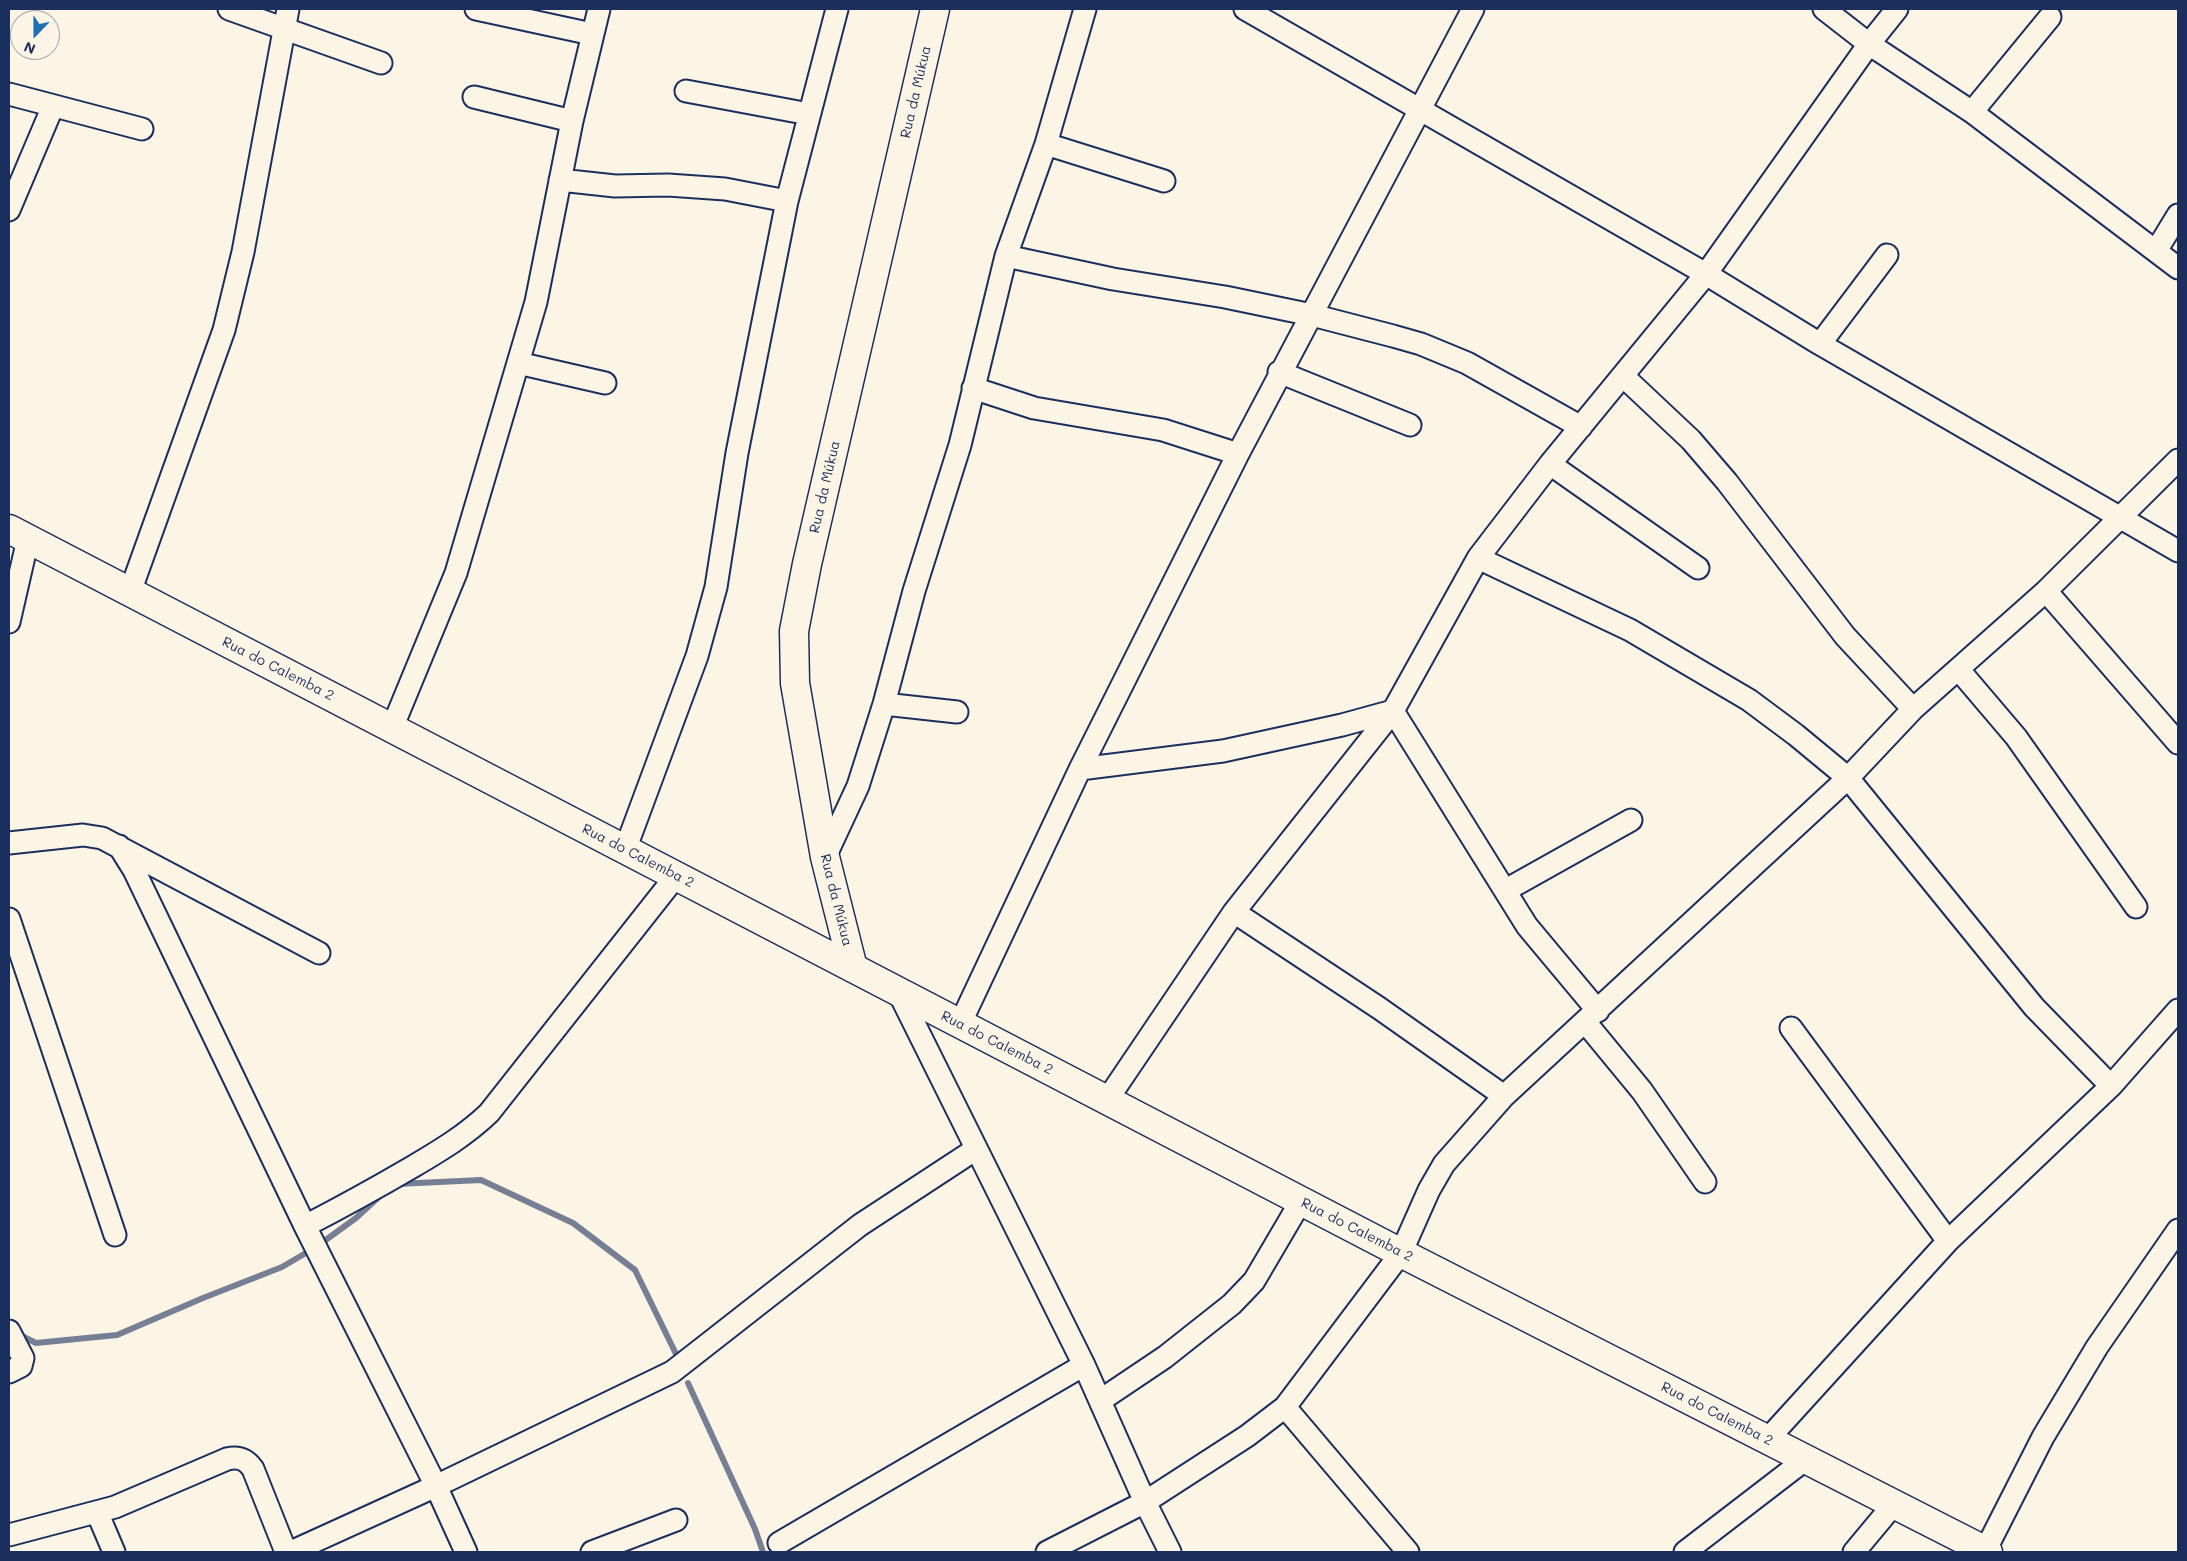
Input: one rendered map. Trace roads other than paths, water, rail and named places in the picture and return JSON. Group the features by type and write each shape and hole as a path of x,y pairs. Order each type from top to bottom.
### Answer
{"main road":[{"name":"Rua da Múkua","path":"853,968 826,857 795,683 794,631 935,9"},
{"name":"Rua do Calemba 2","path":"18,534 1401,1253 1987,1552"}],"street":[{"path":"229,9 286,19 381,62"},
{"path":"476,9 592,34"},
{"path":"392,728 456,573 536,302 572,121 599,9"},
{"path":"625,850 697,656 716,587 737,453 787,201 837,9"},
{"path":"826,857 858,786 884,704 914,591 960,445 1006,256 1046,144 1086,9"},
{"path":"1245,9 1706,274 1820,344 2178,551"},
{"path":"960,1024 1080,768 1279,372 1312,315 1472,9"},
{"path":"1824,9 1869,44 1972,112 2178,268"},
{"path":"1106,1100 1234,912 1393,711 1478,558 1550,464 1706,274 1869,44 1897,9"},
{"path":"1972,112 2050,18"},
{"path":"130,592 224,330 243,252 286,19"},
{"path":"686,91 809,114"},
{"path":"9,94 142,129"},
{"path":"474,97 572,121"},
{"path":"9,210 53,106"},
{"path":"1046,144 1164,181"},
{"path":"560,180 615,186 668,185 725,189 787,201"},
{"path":"2156,251 2178,215"},
{"path":"1820,344 1887,255"},
{"path":"1006,256 1312,315 1421,344 1467,363 1581,427"},
{"path":"518,363 605,383"},
{"path":"1279,372 1410,426"},
{"path":"1623,376 1697,447 1727,482 1845,636 1914,709"},
{"path":"973,388 1034,408 1164,430 1238,454"},
{"path":"1047,1552 1145,1502 1247,1436 1285,1407 1401,1253 1429,1190 1444,1164 1504,1096 1592,1017 1848,778 1914,709 2046,592 2178,460"},
{"path":"1550,464 1698,568"},
{"path":"9,622 18,534"},
{"path":"1478,558 1630,630 1749,700 1796,735 1848,778 2034,1007 2111,1086"},
{"path":"2046,592 2178,743"},
{"path":"1959,670 2016,737 2136,907"},
{"path":"884,704 958,712"},
{"path":"1080,768 1223,750 1342,725 1393,711"},
{"path":"1393,711 1527,926 1706,1182"},
{"path":"1506,890 1632,820"},
{"path":"9,843 83,835 102,838 319,953"},
{"path":"119,846 134,870 305,1226 436,1486 466,1552"},
{"path":"305,1226 364,1195 469,1132 489,1113 676,876"},
{"path":"1234,912 1379,1008 1504,1096"},
{"path":"9,919 115,1235"},
{"path":"898,991 1101,1400 1145,1502 1170,1552"},
{"path":"1767,1440 1948,1241 2111,1086 2178,1010"},
{"path":"1791,1028 1948,1241"},
{"path":"291,1552 436,1486 672,1372 860,1225 976,1149"},
{"path":"1101,1400 1165,1357 1232,1304 1254,1282 1302,1201"},
{"path":"1987,1552 2043,1437 2129,1299 2178,1230"},
{"path":"9,1331 23,1358 21,1366 9,1372"},
{"path":"779,1544 1084,1365"},
{"path":"1285,1407 1408,1552"},
{"path":"9,1535 115,1507 235,1457 243,1459 253,1469 286,1552"},
{"path":"1684,1552 1806,1459"},
{"path":"1854,1552 1894,1504"},
{"path":"97,1512 114,1552"},
{"path":"592,1552 676,1520"}],"waterway":[{"path":"397,1184 481,1180 573,1223 635,1270 677,1356"},
{"path":"18,1334 36,1343 117,1335 282,1267 316,1247 356,1218 381,1195"},
{"path":"688,1383 755,1529 763,1552"}]}
